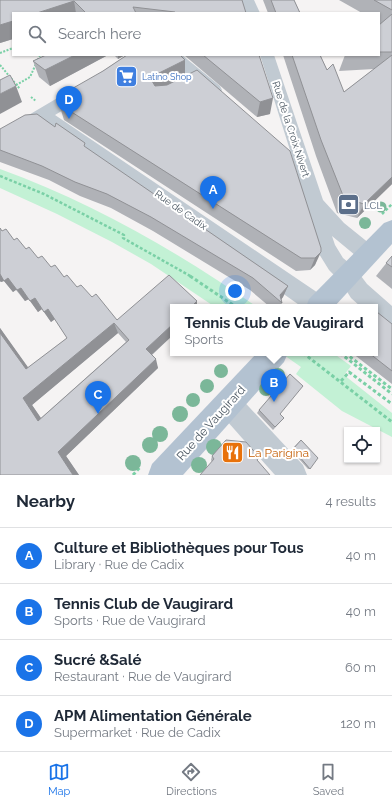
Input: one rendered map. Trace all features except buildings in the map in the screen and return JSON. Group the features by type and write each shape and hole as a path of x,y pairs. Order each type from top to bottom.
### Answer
{"main road":[{"path":"321,304 392,229"},
{"name":"Rue de Vaugirard","path":"163,475 272,356"}],"street":[{"path":"248,0 253,12"},
{"path":"174,56 193,81 223,98"},
{"name":"Rue de la Croix Nivert","path":"267,56 315,203 320,230 326,249 336,264 348,275"},
{"path":"0,140 94,83"},
{"name":"Rue de Cadix","path":"43,115 316,304"},
{"path":"279,143 297,147"},
{"name":"Rue de la Croix Nivert","path":"315,203 337,229 368,254"},
{"path":"348,275 359,291 374,304"},
{"path":"378,308 392,320"},
{"path":"228,403 292,475"}],"path":[{"path":"0,53 12,48"},
{"path":"9,88 30,76 40,56"},
{"path":"0,65 20,89"},
{"path":"0,176 44,194 124,235 123,238 183,271 232,304"},
{"path":"308,356 392,422"},
{"path":"344,356 392,394"},
{"path":"349,356 392,389"},
{"path":"341,381 349,372 392,404"}],"green space":[{"path":"0,169 34,182 100,212 165,247 253,304 211,304 151,264 112,242 57,214 0,188"},
{"path":"285,356 337,356 351,366 344,375 392,413 392,437 380,431 380,427 373,427 342,411 296,374 301,367"}],"place":[{"name":"Latino Shop","path":"126,77"},
{"name":"APM Alimentation Générale","path":"69,119"},
{"name":"LCL","path":"349,205"},
{"name":"Culture et Bibliothèques pour Tous","path":"213,209"},
{"name":"Tennis Club de Vaugirard","path":"274,402"},
{"name":"Sucré &Salé","path":"98,414"},
{"name":"La Parigina","path":"233,453"}]}
